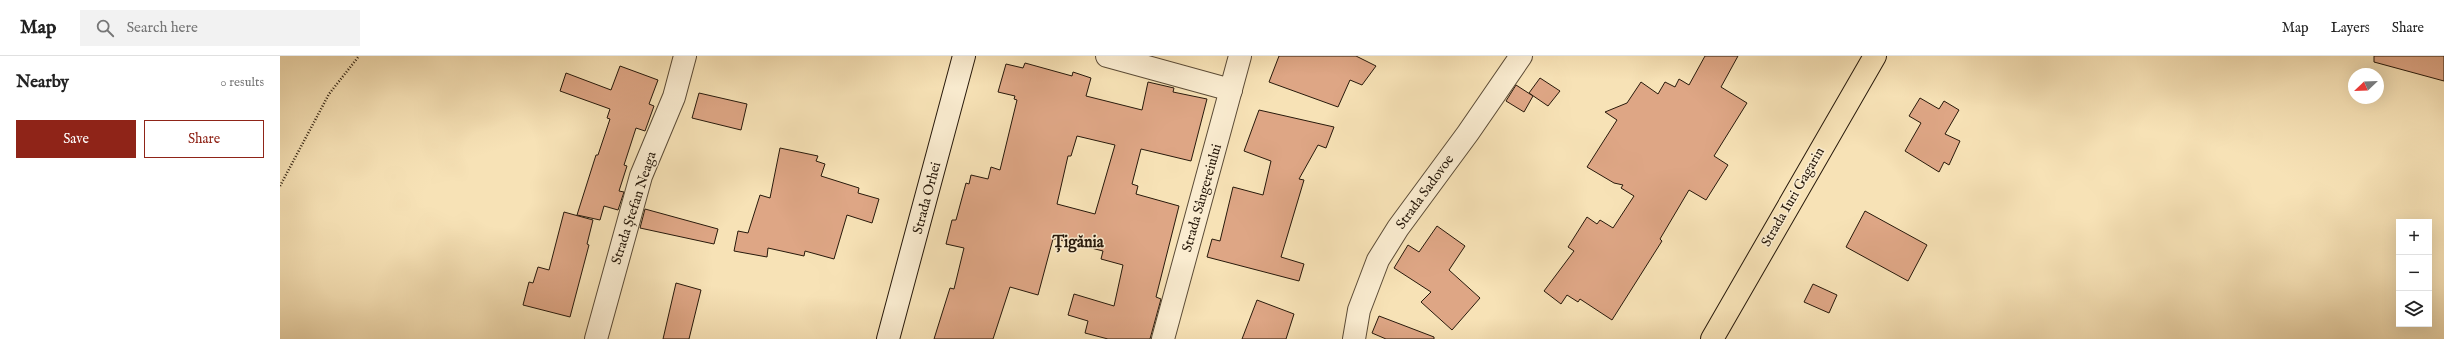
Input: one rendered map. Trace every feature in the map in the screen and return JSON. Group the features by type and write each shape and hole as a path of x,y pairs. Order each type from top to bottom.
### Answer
{"main road":[{"name":"Strada Iuri Gagarin","path":"1712,339 1875,56"}],"street":[{"name":"Strada Ștefan Neaga","path":"596,339 641,176 674,97 685,56"},
{"name":"Strada Orhei","path":"888,339 964,56"},
{"path":"1107,56 1231,90"},
{"name":"Strada Sângereiului","path":"1163,339 1240,56"},
{"name":"Strada Sadovoe","path":"1354,339 1359,310 1378,260 1398,228 1468,133 1521,56"}],"path":[{"path":"280,186 329,94 359,56"}],"building":[{"path":"1279,56 1356,56 1376,66 1362,85 1350,80 1338,107 1269,82"},
{"path":"1705,56 1738,56 1721,87 1747,103 1714,156 1728,165 1706,200 1689,190 1660,239 1662,241 1612,320 1580,299 1578,302 1567,295 1561,304 1544,291 1574,251 1568,247 1587,217 1597,224 1600,220 1613,228 1634,196 1621,188 1623,185 1614,183 1587,167 1617,120 1605,112 1627,103 1641,82 1658,94 1665,82 1675,87 1679,79 1689,85"},
{"path":"2374,56 2444,56 2444,81 2374,62"},
{"path":"1025,63 1072,76 1073,72 1091,78 1086,96 1142,110 1148,82 1174,88 1173,92 1207,99 1191,161 1141,149 1132,184 1138,186 1136,194 1179,206 1156,297 1161,299 1150,339 1108,339 1085,333 1088,321 1068,315 1074,294 1114,306 1123,265 1101,259 1103,251 1053,239 1038,295 1010,287 993,339 934,339 950,288 954,289 964,248 946,244 952,220 956,220 966,183 969,184 971,175 988,179 991,167 1000,170 1017,100 1014,99 1015,96 998,92 1006,64 1023,68","holes":["1077,136 1115,145 1095,214 1057,204 1068,156 1071,156"]},
{"path":"620,66 658,80 649,104 654,106 645,131 636,128 624,165 627,166 619,191 624,192 618,210 604,206 600,220 577,215 596,155 598,155 610,119 607,118 610,109 560,91 566,73 611,90"},
{"path":"1540,78 1560,91 1548,106 1529,93"},
{"path":"1516,85 1533,96 1524,112 1506,101"},
{"path":"699,93 747,104 741,130 692,118"},
{"path":"1920,98 1939,109 1944,101 1959,110 1945,134 1960,141 1949,165 1944,162 1939,172 1905,151 1921,123 1909,116"},
{"path":"1259,110 1334,127 1326,148 1318,145 1299,179 1304,180 1281,257 1304,264 1299,281 1207,257 1212,239 1220,241 1233,187 1263,195 1271,161 1244,151"},
{"path":"780,148 818,156 816,161 825,164 821,176 859,188 858,193 879,199 872,223 847,215 834,259 805,251 804,256 768,248 767,257 734,251 738,231 748,233 760,195 770,198"},
{"path":"645,209 718,229 714,244 640,228"},
{"path":"1865,211 1927,245 1908,281 1846,247"},
{"path":"564,212 593,220 587,244 589,245 570,317 523,305 529,282 533,283 538,267 549,270"},
{"path":"1437,226 1465,246 1449,270 1480,298 1452,330 1421,302 1431,292 1394,268 1408,245 1419,252"},
{"path":"676,283 701,290 689,339 663,339"},
{"path":"1813,284 1837,295 1829,313 1804,302"},
{"path":"1257,300 1294,314 1286,339 1242,339"},
{"path":"1379,316 1434,337 1434,339 1386,339 1372,333"}],"district":[{"name":"Țigănia","path":"1078,243"}]}
